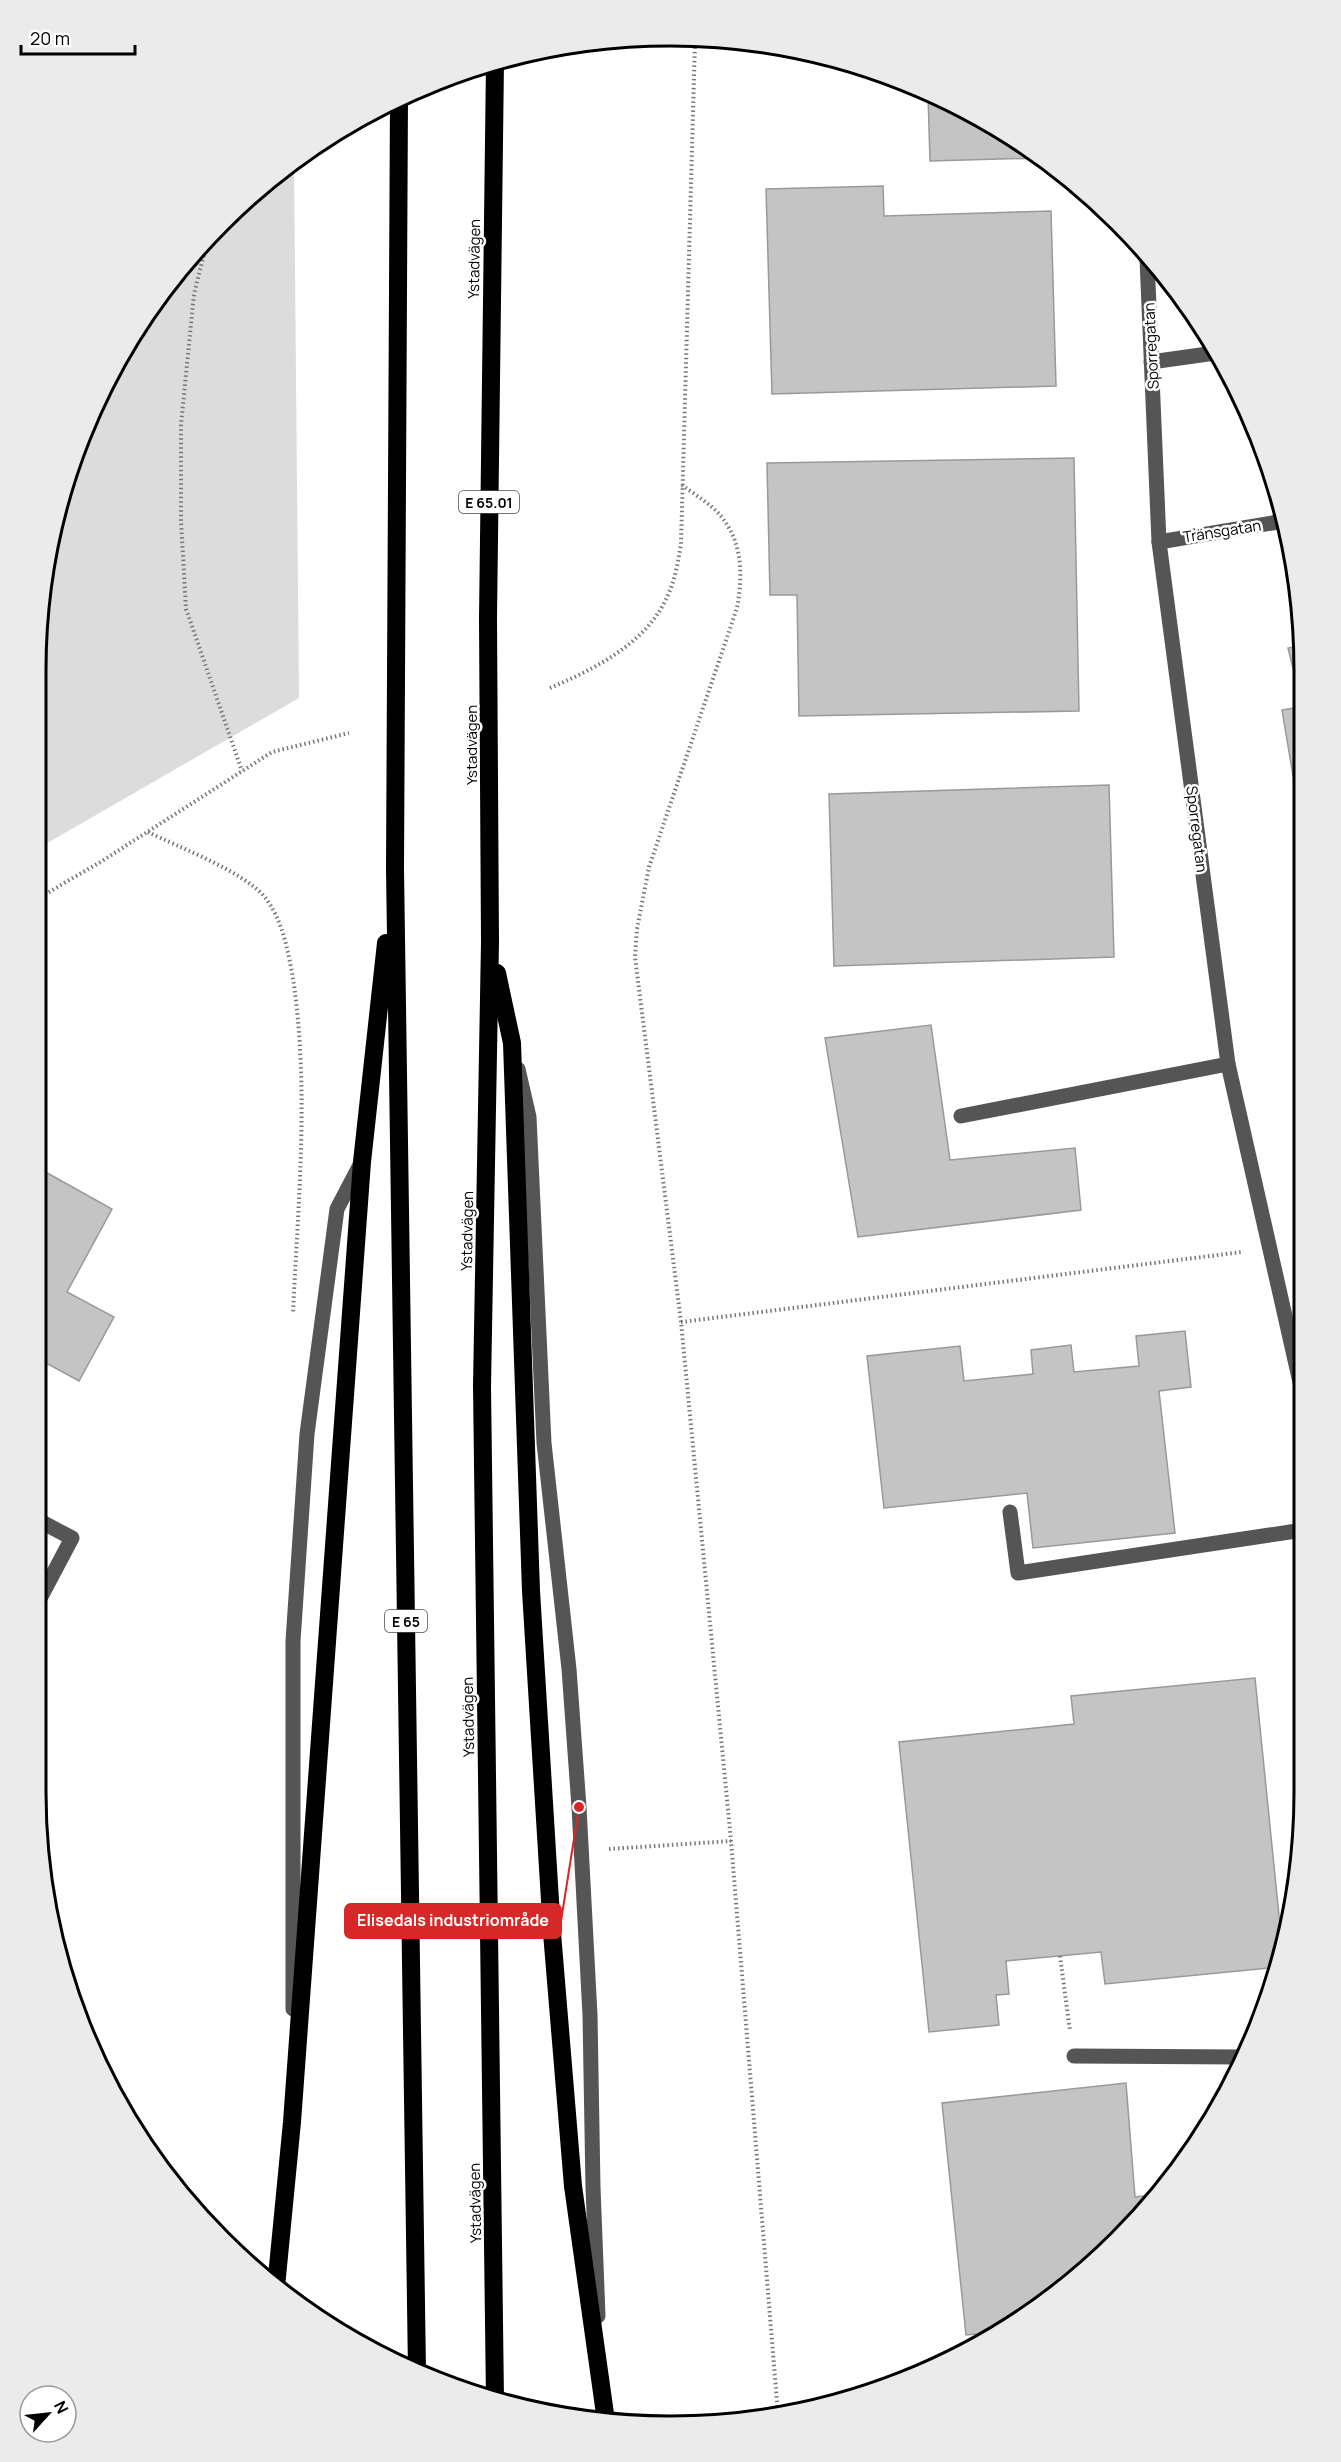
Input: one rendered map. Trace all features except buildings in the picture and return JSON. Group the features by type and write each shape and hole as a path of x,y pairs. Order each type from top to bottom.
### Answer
{"highway":[{"name":"Ystadvägen","path":"495,72 488,619 490,942 482,1386 495,2390"},
{"path":"277,2276 292,2122 362,1162 395,870 399,109"},
{"name":"E 65","path":"395,870 417,2361"},
{"path":"490,942 512,1043 531,1591 552,1933 573,2186 605,2412"}],"street":[{"name":"Sporregatan","path":"1147,268 1159,542 1228,1064 1294,1355"},
{"path":"1151,362 1208,354"},
{"name":"Tränsgatan","path":"1159,542 1276,522"},
{"path":"512,1043 529,1117 544,1443 569,1669 579,1807 588,1982 593,2187 602,2394"},
{"path":"961,1116 1228,1064"},
{"path":"292,2122 293,1641 306,1446 337,1209 362,1162"},
{"path":"1011,1512 1018,1573 1294,1531"},
{"path":"46,1524 72,1538 46,1587"},
{"path":"1074,2056 1235,2057"}],"path":[{"path":"550,688 590,671 632,641 652,621 667,598 675,575 681,544 695,47"},
{"path":"203,256 194,294 181,425 181,521 186,609 242,771"},
{"path":"682,485 719,514 732,534 740,558 742,583 737,608 649,867 637,929 635,957 681,1322 731,1841 777,2406"},
{"path":"46,894 148,832 272,752 349,733"},
{"path":"148,832 249,882 264,896 276,916 286,945 301,1036 303,1099 292,1323"},
{"path":"681,1322 1270,1248"},
{"path":"608,1849 731,1841"},
{"path":"1060,1956 1074,2056"}],"shaded area":[{"path":"294,173 299,698 46,844 46,670 52,589 58,549 68,509 94,432 130,358 175,291 229,229"}],"place":[{"name":"Elisedals industriområde","path":"579,1807"}]}
